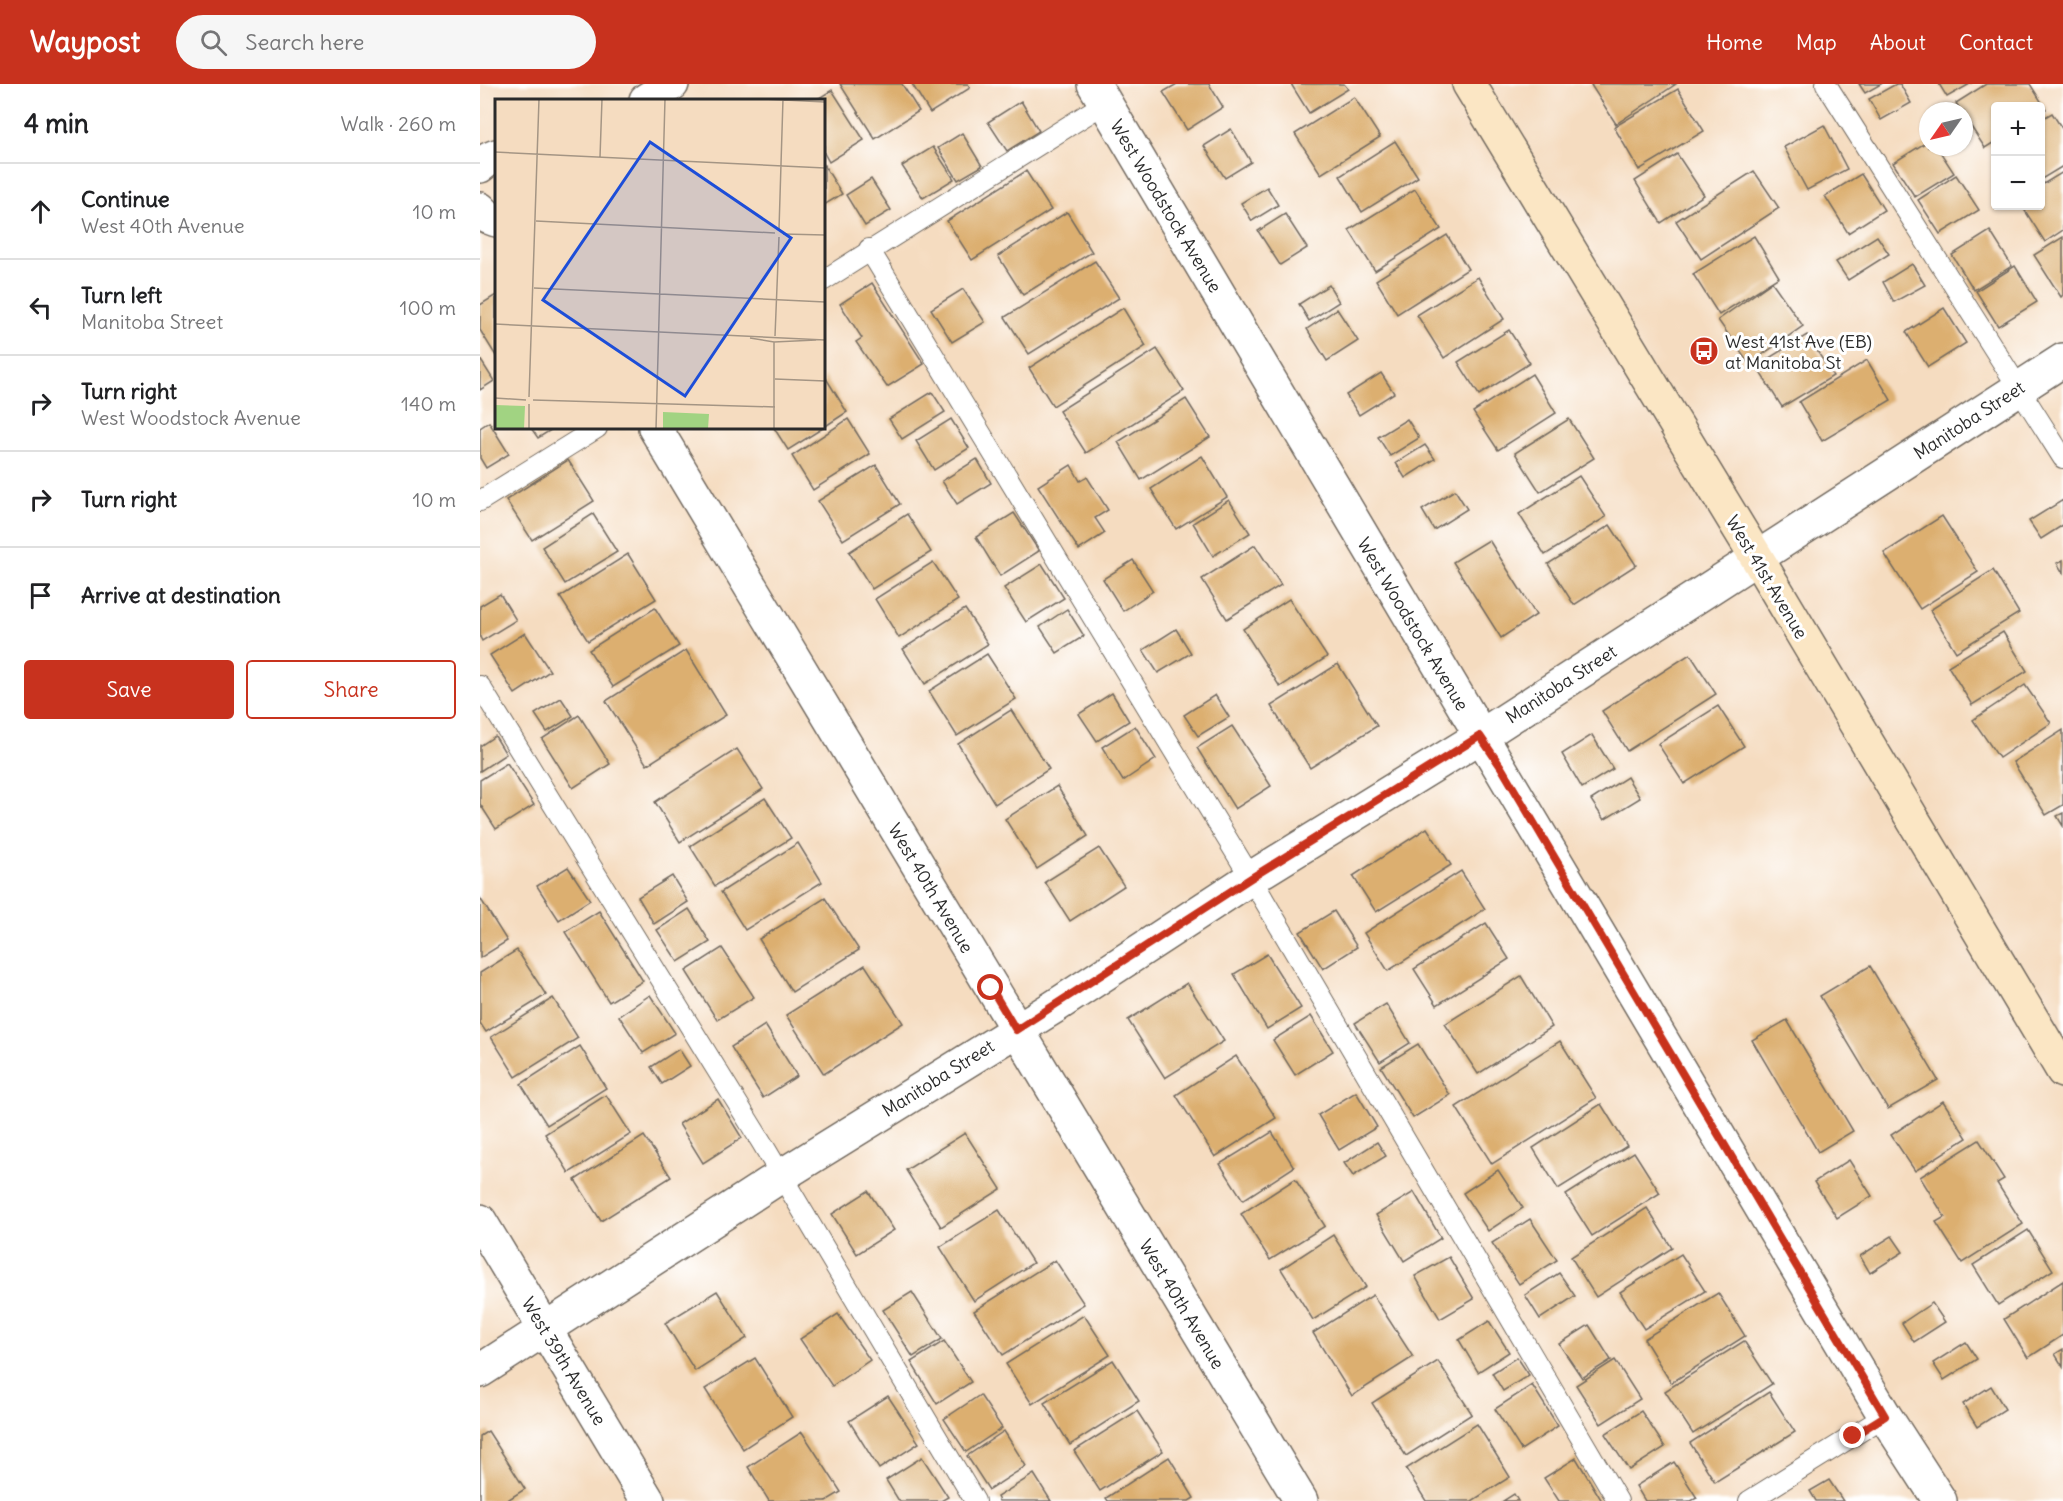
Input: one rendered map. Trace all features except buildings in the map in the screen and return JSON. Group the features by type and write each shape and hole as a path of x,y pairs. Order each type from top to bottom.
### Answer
{"main road":[{"name":"West 41st Avenue","path":"1469,84 1757,558 2063,1071"}],"street":[{"path":"648,99 672,84"},
{"name":"West Woodstock Avenue","path":"1099,93 1885,1416 1940,1501"},
{"path":"480,209 488,217 495,220"},
{"name":"Manitoba Street","path":"480,1371 781,1176 1016,1030 1251,878 1480,736 2063,360"},
{"name":"West 40th Avenue","path":"656,429 1301,1501"},
{"name":"West 39th Avenue","path":"480,1221 648,1501"}],"lane":[{"path":"1826,84 2063,458"},
{"path":"825,279 1099,93"},
{"path":"869,249 1251,878 1618,1501"},
{"path":"480,501 595,429"},
{"path":"480,686 781,1176 975,1501"},
{"path":"1749,1501 1885,1416"}],"place":[{"name":"West 41st Ave (EB) at Manitoba St","path":"1704,351"}],"route":[{"path":"991,988 1016,1030 1251,878 1480,736 1501,767 1885,1416 1853,1436"}]}
